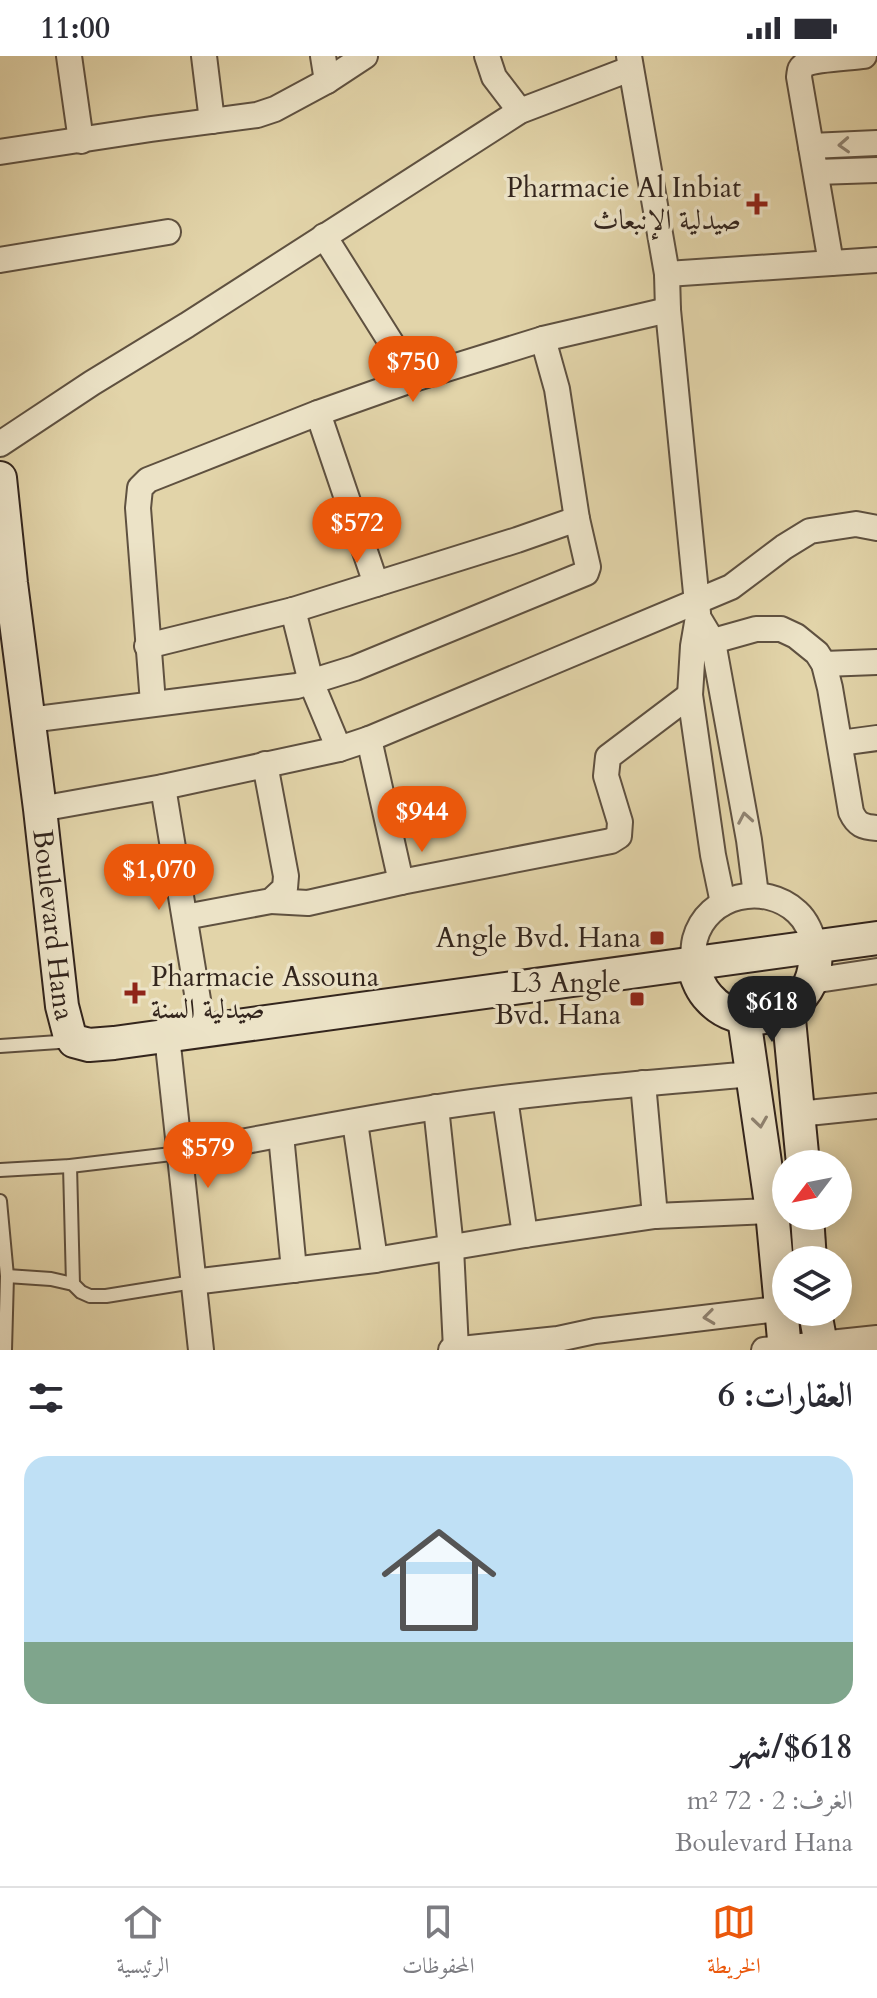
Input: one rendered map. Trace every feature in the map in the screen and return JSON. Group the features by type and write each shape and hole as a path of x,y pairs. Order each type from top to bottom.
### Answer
{"street":[{"path":"69,56 81,141"},
{"path":"204,56 212,121"},
{"path":"323,56 327,81"},
{"path":"0,152 257,115 275,109 327,81 365,56"},
{"path":"487,56 494,77 520,111"},
{"path":"831,263 799,71 812,63 864,56"},
{"path":"0,444 520,111 629,62 667,274 697,609 749,840 756,895"},
{"path":"811,146 877,143"},
{"path":"816,172 877,170"},
{"path":"0,260 168,232"},
{"path":"324,236 414,379"},
{"path":"667,274 877,260"},
{"path":"153,703 138,508 140,488 153,477 414,379 543,339 668,310"},
{"path":"29,720 297,686 355,668 586,573 588,567 577,519 557,389 543,339"},
{"path":"318,413 376,584"},
{"name":"Boulevard Hana","path":"0,478 62,1006 66,1026 74,1041 89,1045 167,1036 877,938"},
{"path":"147,646 293,610 577,519"},
{"path":"40,809 163,787 339,749 369,739 697,609 810,531 856,524 877,528"},
{"path":"293,610 311,682 339,749"},
{"path":"703,644 756,629 781,629 796,636 817,653 824,664 851,812 862,827 877,828"},
{"path":"703,644 690,695 723,903"},
{"path":"824,664 877,662"},
{"path":"185,917 271,901 308,903 611,841 619,836 620,822 606,776 608,757 690,695"},
{"path":"840,743 877,738"},
{"path":"369,739 401,882"},
{"path":"265,764 286,876 285,888 271,901"},
{"path":"163,787 203,1030"},
{"path":"756,895 785,903 799,914 809,928 815,945 816,964 811,981 801,997 788,1009 774,1015 744,1018 725,1011 709,999 698,983 693,964 694,941 705,919 723,903 737,897 756,895"},
{"path":"811,981 877,971"},
{"path":"788,1009 802,1150"},
{"path":"193,1282 375,1260 655,1216 772,1211 744,1018"},
{"path":"167,1036 201,1350"},
{"path":"180,1153 436,1107 643,1083 753,1074"},
{"path":"643,1083 655,1216"},
{"path":"505,1098 525,1235"},
{"path":"798,1114 877,1106"},
{"path":"436,1107 451,1248 453,1350 596,1341 772,1310"},
{"path":"355,1122 375,1260"},
{"path":"281,1135 294,1270"},
{"path":"781,1326 778,1349 821,1347 877,1338"},
{"path":"817,1326 821,1347"}],"lane":[{"path":"0,1046 74,1041"},
{"path":"0,1170 70,1166 180,1153"},
{"path":"70,1166 73,1284"},
{"path":"0,1201 7,1276 5,1350"},
{"path":"7,1276 73,1284 90,1296 193,1282"}],"place":[{"name":"Pharmacie Al Inbiat صيدلية الإنبعاث","path":"757,204"},
{"name":"Angle Bvd. Hana","path":"657,938"},
{"name":"Pharmacie Assouna صيدلية السنة","path":"135,993"},
{"name":"L3 Angle Bvd. Hana","path":"637,999"}]}
